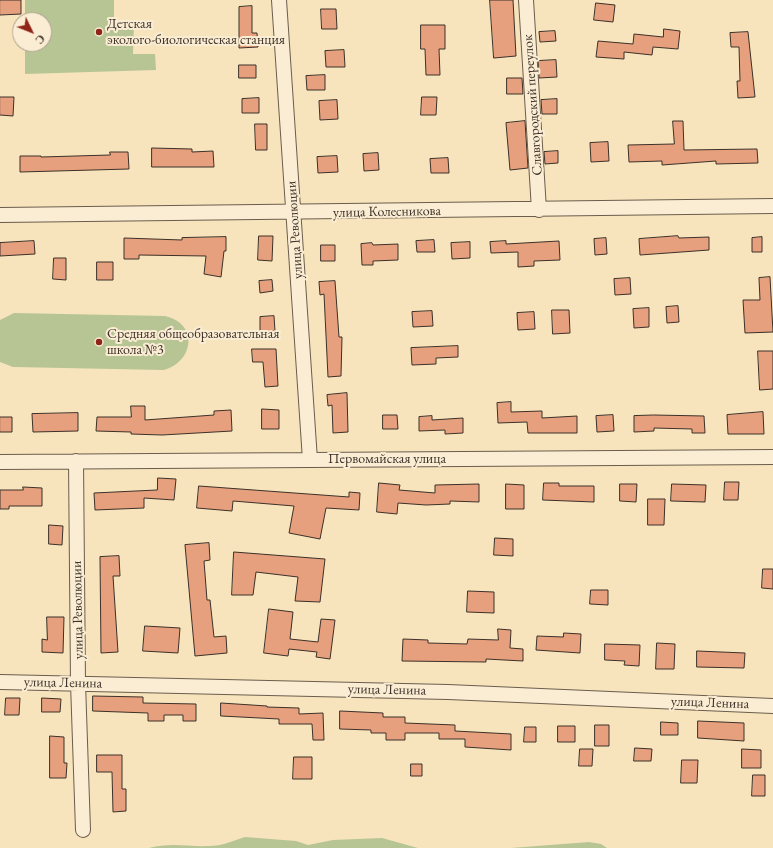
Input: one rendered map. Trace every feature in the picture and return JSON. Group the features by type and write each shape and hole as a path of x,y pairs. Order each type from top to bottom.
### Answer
{"street":[{"name":"улица Революции","path":"279,0 310,460"},
{"name":"Славгородский переулок","path":"526,0 539,210"},
{"name":"улица Колесникова","path":"0,216 773,206"},
{"name":"Первомайская улица","path":"0,462 773,457"},
{"name":"улица Революции","path":"76,461 78,683 83,830"},
{"name":"улица Ленина","path":"0,682 448,692 773,706"}],"green space":[{"name":"Детская эколого-биологическая станция","path":"25,0 114,0 114,23 134,24 133,54 155,54 156,70 25,74 25,52 52,52 52,12 25,12"},
{"name":"Средняя общеобразовательная школа №3","path":"14,313 165,316 176,320 183,326 187,334 187,351 182,359 164,370 13,367 0,362 0,320"},
{"path":"245,837 296,841 308,845 333,840 382,838 418,848 149,848 172,845 214,846"},
{"path":"589,842 601,844 607,848 511,848"}],"building":[{"path":"0,0 21,0 21,12 12,12 12,14 0,15"},
{"path":"490,0 513,0 516,56 494,58"},
{"path":"596,3 615,5 613,22 594,20"},
{"path":"252,6 252,33 257,33 258,47 239,48 239,7"},
{"path":"321,9 336,9 337,29 322,29"},
{"path":"421,25 445,25 445,49 439,49 440,75 426,75 425,49 421,49"},
{"path":"664,29 680,31 678,49 653,47 652,55 624,52 624,59 596,57 598,41 633,44 634,34 663,37"},
{"path":"555,31 556,41 540,42 539,32"},
{"path":"748,32 755,97 738,98 737,81 740,81 739,47 731,47 730,33"},
{"path":"344,50 345,67 326,67 325,51"},
{"path":"556,60 557,77 539,78 538,61"},
{"path":"239,65 256,65 256,78 239,78"},
{"path":"325,75 325,90 307,90 306,76"},
{"path":"507,78 522,78 523,94 507,94"},
{"path":"0,97 14,97 13,116 0,115"},
{"path":"422,97 437,97 436,115 421,115"},
{"path":"259,98 259,113 242,113 242,99"},
{"path":"557,99 557,114 542,114 541,100"},
{"path":"337,100 338,119 320,120 319,101"},
{"path":"525,121 528,168 510,170 506,123"},
{"path":"673,121 683,121 684,150 757,149 758,163 716,164 716,161 662,165 662,161 629,162 628,145 674,144"},
{"path":"255,124 267,124 267,150 256,150"},
{"path":"608,142 609,161 591,162 590,143"},
{"path":"152,148 192,149 192,152 213,151 214,167 152,167"},
{"path":"558,151 558,163 545,164 544,152"},
{"path":"110,152 128,152 129,169 20,172 20,156 41,157 110,155"},
{"path":"378,153 379,170 364,171 363,154"},
{"path":"337,156 338,172 318,173 317,157"},
{"path":"448,158 449,173 431,173 430,159"},
{"path":"259,236 273,236 272,261 258,260"},
{"path":"678,236 679,238 709,237 709,250 640,255 639,239"},
{"path":"226,237 226,251 224,251 221,277 204,274 206,256 139,255 139,259 124,259 124,238 182,240 182,238"},
{"path":"762,237 762,252 752,252 752,238"},
{"path":"606,238 607,254 595,255 594,239"},
{"path":"434,240 435,252 417,252 416,241"},
{"path":"34,241 35,254 0,256 0,243"},
{"path":"506,241 506,244 559,241 560,260 534,261 534,266 518,267 518,252 491,253 490,242"},
{"path":"470,242 470,258 452,259 451,243"},
{"path":"372,243 373,245 398,244 398,260 373,261 373,265 362,265 361,244"},
{"path":"321,245 335,245 335,261 321,261"},
{"path":"54,258 66,258 66,280 53,279"},
{"path":"97,262 113,262 113,280 97,280"},
{"path":"770,277 773,332 745,333 743,300 760,300 759,278"},
{"path":"630,278 631,294 615,295 614,279"},
{"path":"272,280 273,291 260,293 259,281"},
{"path":"335,281 339,337 342,337 341,376 328,377 324,294 320,295 319,282"},
{"path":"678,306 679,322 667,323 666,307"},
{"path":"649,308 649,327 634,328 633,309"},
{"path":"552,310 569,310 570,333 553,334"},
{"path":"432,311 433,326 413,327 412,312"},
{"path":"534,312 535,329 518,330 517,313"},
{"path":"274,316 275,331 260,332 260,317"},
{"path":"458,346 458,357 436,358 436,364 412,365 411,348"},
{"path":"252,349 276,349 278,386 265,387 263,362 253,362"},
{"path":"758,351 773,351 773,389 760,390"},
{"path":"347,393 348,432 333,433 332,405 328,406 327,395"},
{"path":"511,402 511,412 542,411 542,418 577,416 577,433 528,433 527,422 498,423 497,403"},
{"path":"131,406 145,406 145,420 214,415 214,411 231,410 232,431 162,435 96,431 97,417 131,417"},
{"path":"262,409 279,410 279,429 262,429"},
{"path":"763,412 764,434 728,434 727,415"},
{"path":"78,413 78,431 33,432 32,414"},
{"path":"383,415 397,415 398,429 383,429"},
{"path":"613,415 614,431 597,432 596,416"},
{"path":"432,416 432,420 463,418 463,433 445,434 445,430 419,431 419,417"},
{"path":"634,416 704,416 705,433 692,433 692,429 654,428 654,431 634,432"},
{"path":"0,417 12,417 12,432 0,432"},
{"path":"158,478 176,479 174,500 144,498 144,508 95,510 94,493 157,490"},
{"path":"725,482 739,482 738,500 724,500"},
{"path":"379,483 400,485 399,490 435,493 435,485 479,484 479,502 450,501 450,504 426,505 398,503 397,514 377,512"},
{"path":"544,483 559,483 559,486 594,486 594,502 543,500"},
{"path":"506,484 524,485 524,509 506,509"},
{"path":"620,484 637,484 636,502 620,501"},
{"path":"672,484 706,485 705,502 671,501"},
{"path":"199,486 349,497 349,492 360,493 359,510 326,508 320,539 289,533 294,506 233,501 232,511 197,508"},
{"path":"23,487 42,488 42,506 9,506 9,509 0,509 0,490 23,490"},
{"path":"648,499 665,499 664,525 648,525"},
{"path":"49,525 63,526 62,545 49,544"},
{"path":"495,538 513,539 513,556 494,555"},
{"path":"209,543 210,560 204,561 207,600 210,600 214,637 226,636 227,653 195,656 185,545"},
{"path":"234,552 325,559 320,602 295,601 298,577 256,572 253,595 232,595"},
{"path":"119,556 120,576 113,576 118,652 101,653 100,557"},
{"path":"763,569 773,569 773,589 762,588"},
{"path":"591,590 608,590 608,605 590,604"},
{"path":"468,591 494,592 494,613 467,612"},
{"path":"269,609 293,612 290,639 318,642 321,619 335,620 330,659 316,657 317,652 289,649 288,656 264,653"},
{"path":"47,617 64,617 63,653 42,652 42,639 47,640"},
{"path":"145,626 180,628 178,653 143,651"},
{"path":"498,629 511,630 510,648 523,649 523,661 486,659 486,662 402,661 403,639 428,640 428,643 467,644 468,639 498,640"},
{"path":"564,633 581,634 580,653 536,650 537,636 563,637"},
{"path":"657,643 675,644 674,669 656,669"},
{"path":"605,644 640,645 639,666 624,665 625,661 605,660"},
{"path":"697,651 745,653 744,668 697,667"},
{"path":"93,696 143,697 143,703 196,704 196,721 183,721 183,715 164,715 164,721 148,721 148,713 93,711"},
{"path":"6,698 20,698 19,715 5,715"},
{"path":"42,698 61,699 60,712 42,712"},
{"path":"221,703 299,708 299,714 323,713 324,740 313,740 312,724 279,724 279,719 221,716"},
{"path":"340,711 383,713 383,717 405,717 405,723 455,725 455,731 511,734 511,750 465,747 465,739 439,739 439,733 405,733 405,740 386,740 386,733 371,733 371,730 340,729"},
{"path":"698,721 744,723 744,741 698,738"},
{"path":"661,722 678,723 678,735 661,735"},
{"path":"595,725 609,725 609,746 595,746"},
{"path":"558,726 575,726 575,742 558,742"},
{"path":"525,727 536,727 536,742 524,742"},
{"path":"50,736 64,737 64,763 67,763 66,778 50,778"},
{"path":"635,748 652,749 651,761 634,761"},
{"path":"580,749 593,749 592,766 579,766"},
{"path":"742,749 761,750 761,768 742,768"},
{"path":"97,755 122,755 122,789 126,789 126,811 113,812 112,772 97,772"},
{"path":"294,757 312,757 312,779 293,779"},
{"path":"682,760 698,760 697,783 681,783"},
{"path":"411,764 422,764 422,776 411,776"},
{"path":"753,775 765,775 765,796 752,796"}],"place":[{"name":"Детская эколого-биологическая станция","path":"99,32"},
{"name":"Средняя общеобразовательная школа №3","path":"99,342"}]}
